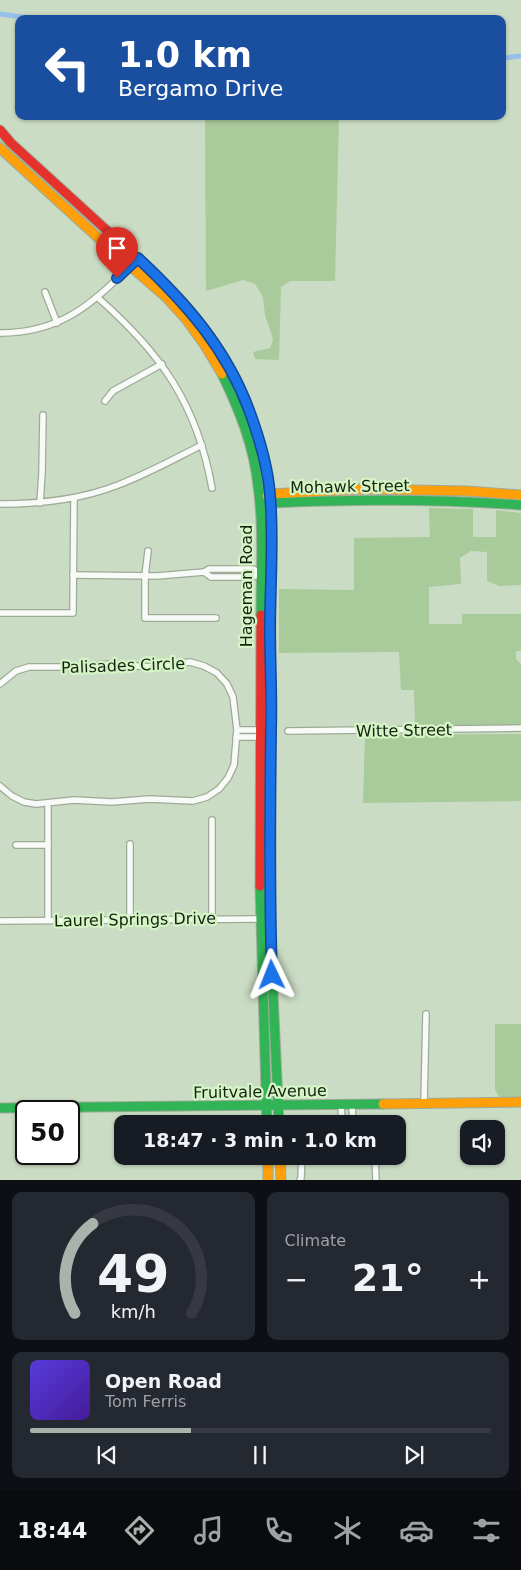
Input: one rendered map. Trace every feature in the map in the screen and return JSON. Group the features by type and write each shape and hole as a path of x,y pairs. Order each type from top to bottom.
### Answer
{"main road":[{"name":"Hageman Road","path":"0,130 11,143 138,258 188,308 210,337 232,372 257,433 270,499 272,534 270,628 270,919 278,1115"},
{"name":"Hageman Road","path":"0,148 130,266 154,285 178,309 212,356 233,395 253,455 261,499 260,918 266,1115"},
{"name":"Mohawk Street","path":"270,499 362,489 467,491 521,495"},
{"name":"Mohawk Street","path":"261,499 471,501 521,504"},
{"path":"261,573 266,577 266,611 270,628"},
{"path":"261,734 266,740 266,776 271,784"},
{"path":"263,981 266,987 266,1014 275,1034"},
{"name":"Fruitvale Avenue","path":"0,1108 521,1102"},
{"path":"268,1165 268,1180"},
{"path":"280,1165 280,1180"}],"street":[{"path":"0,333 33,330 57,323 78,312 97,297 138,258"},
{"path":"45,292 57,323"},
{"path":"97,297 136,333 162,364 187,408 202,445 212,488"},
{"path":"105,401 114,392 162,364"},
{"path":"40,503 43,415"},
{"path":"0,504 40,503 103,491 126,482 202,445"},
{"path":"0,613 73,613 74,498"},
{"path":"148,551 145,576 145,618 216,618"},
{"path":"73,575 145,576 204,572 211,576 253,577 261,573"},
{"name":"Palisades Circle","path":"0,684 16,671 29,667 72,667 111,664 149,667 190,662 204,666 217,673 227,684 233,697 237,730 234,765 228,778 219,789 207,797 193,801 149,799 112,802 74,800 36,804 24,802 12,796 0,786"},
{"name":"Witte Street","path":"288,732 521,728"},
{"path":"237,730 261,734"},
{"path":"246,730 246,737"},
{"path":"236,737 261,734"},
{"path":"48,807 48,920"},
{"path":"212,820 212,918"},
{"path":"130,844 130,919"},
{"path":"16,845 48,845"},
{"name":"Laurel Springs Drive","path":"0,921 270,919"},
{"path":"424,1103 426,1014"},
{"path":"352,1104 353,1115"},
{"path":"341,1105 342,1115"},
{"path":"300,1180 302,1165"},
{"path":"375,1165 376,1180"}],"green space":[{"path":"205,120 339,120 335,281 290,281 281,287 279,360 255,359 253,352 270,348 273,339 265,315 263,297 255,284 243,280 206,291"},
{"path":"0,136 20,158 118,245 123,252 13,155 0,142"},
{"path":"429,508 473,509 473,537 496,537 496,510 521,513 521,585 499,586 487,581 487,552 471,551 460,558 461,584 429,587 429,624 462,624 462,614 521,614 521,651 516,651 516,659 521,664 521,726 415,728 414,690 401,690 399,652 279,653 279,589 354,590 354,538 430,537"},
{"path":"521,734 521,801 363,803 365,735"},
{"path":"495,1024 521,1024 521,1097 499,1097 495,1089"}],"waterway":[{"path":"0,14 15,16"},
{"path":"506,58 521,56"}],"traffic: fast":[{"path":"124,246 165,283 187,307 223,357 237,384 259,441 270,501 271,531"},
{"path":"222,374 245,428 256,471 262,534 261,615"},
{"path":"266,501 271,503 365,500 521,505"},
{"path":"260,886 267,1115"},
{"path":"271,950 279,1115"},
{"path":"0,1108 383,1104"}],"traffic: slow":[{"path":"0,148 166,297 186,319 222,374"},
{"path":"267,496 270,494 362,489 467,491 521,495"},
{"path":"271,531 271,950"},
{"path":"383,1104 521,1102"},
{"path":"268,1165 268,1180"},
{"path":"280,1165 281,1180"}],"traffic: jam":[{"path":"0,130 11,143 124,246"},
{"path":"260,886 261,615"}],"route":[{"path":"117,278 138,258 176,295 200,322 232,372 242,394 257,433 267,473 272,534 270,628 270,919 272,975"}]}
